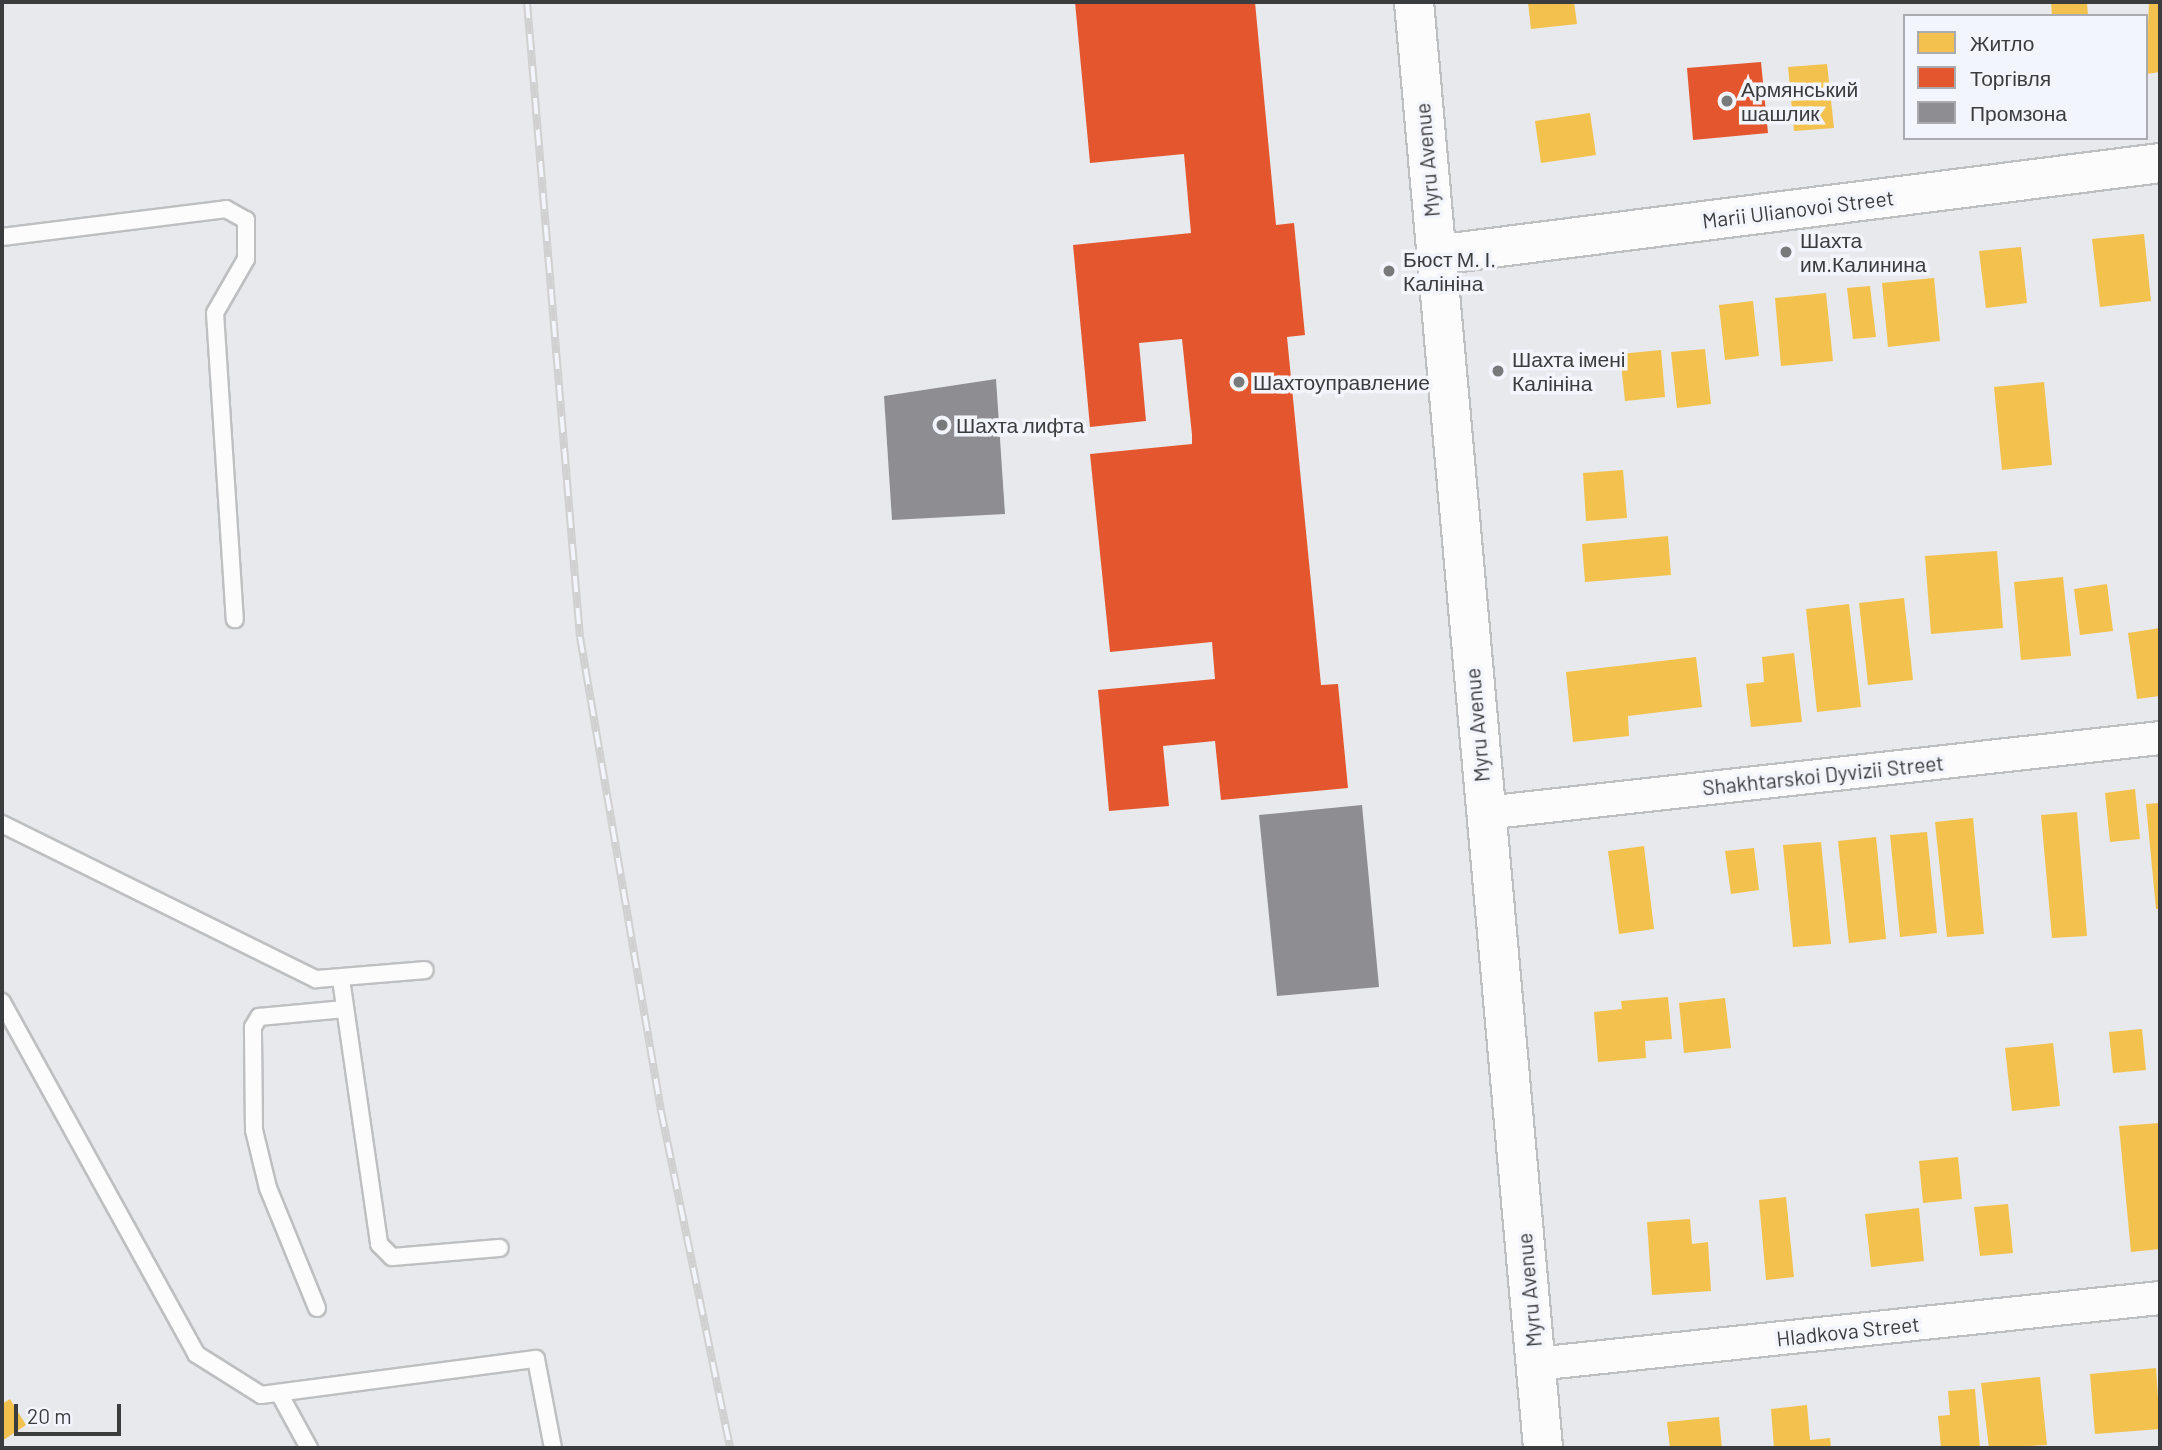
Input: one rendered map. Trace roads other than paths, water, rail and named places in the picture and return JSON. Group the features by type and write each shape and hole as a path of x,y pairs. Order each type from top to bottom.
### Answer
{"main road":[{"name":"Myru Avenue","path":"1414,2 1543,1448"},
{"name":"Marii Ulianovoi Street","path":"1436,255 2160,163"}],"street":[{"name":"Shakhtarskoi Dyvizii Street","path":"1485,813 2160,738"},
{"name":"Hladkova Street","path":"1536,1364 2160,1298"}],"lane":[{"path":"2,237 226,209 246,220 246,259 215,313 235,618"},
{"path":"2,824 316,979 425,970"},
{"path":"341,979 379,1244 392,1257 500,1248"},
{"path":"2,1003 196,1354 261,1395 536,1359 553,1448"},
{"path":"317,1308 268,1188 254,1130 253,1027 259,1017 345,1009"},
{"path":"279,1392 309,1448"}],"railway":[{"path":"527,2 580,637 661,1111 730,1448"}],"place":[{"name":"Армянський шашлик","path":"1727,101"},
{"name":"Шахта им.Калинина","path":"1786,252"},
{"name":"Бюст М. І. Калініна","path":"1389,271"},
{"name":"Шахта імені Калініна","path":"1498,371"},
{"name":"Шахтоуправление","path":"1239,382"},
{"name":"Шахта лифта","path":"942,425"}]}
